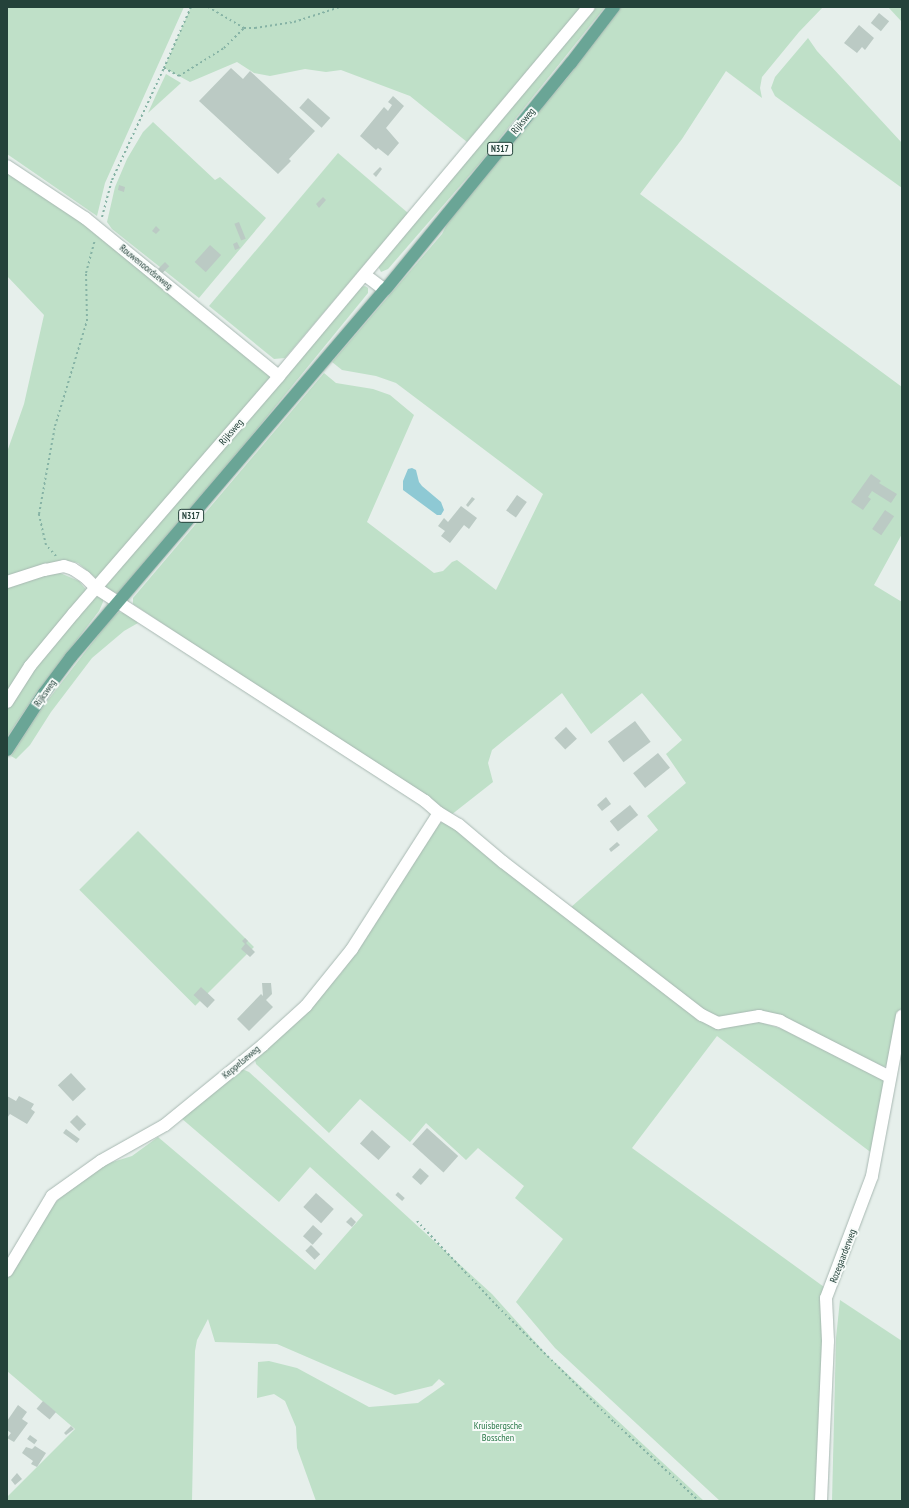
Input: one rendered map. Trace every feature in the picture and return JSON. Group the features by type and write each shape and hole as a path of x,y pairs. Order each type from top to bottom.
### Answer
{"main road":[{"name":"Rijksweg","path":"7,750 44,693 70,657 385,290 571,63 614,7"}],"street":[{"name":"Rijksweg","path":"7,702 30,666 365,275 589,7"},
{"name":"Rouwenoordseweg","path":"7,166 98,229 279,376"},
{"path":"365,275 385,290"},
{"path":"7,582 45,570 64,566 73,569 85,577 96,588 117,602 426,801 439,813 459,825 503,862 702,1015 718,1023 759,1016 780,1021 890,1077"},
{"name":"Keppelseweg","path":"7,1271 52,1196 101,1161 165,1126 263,1045 306,1006 352,948 439,813"},
{"name":"Rozegaarderweg","path":"821,1501 828,1341 826,1298 872,1176 887,1106 890,1077 902,1016"}],"path":[{"path":"64,566 46,545 39,514 55,426 87,321 86,273 112,180 164,68 190,7"},
{"path":"208,7 244,28 255,28 294,22 340,7"},
{"path":"164,68 179,76 224,48 244,28"},
{"path":"417,1221 498,1307 598,1406 699,1501"}],"green space":[{"path":"7,7 184,7 105,183 97,216 7,154"},
{"path":"191,7 581,7 467,142 410,96 341,70 326,72 305,69 270,76 254,73 237,62 190,82 164,68"},
{"path":"592,7 605,7 480,163 388,269 381,272 378,266"},
{"path":"621,7 823,7 799,32 762,77 760,88 762,98 726,71 682,139 640,194 902,387 902,534 874,585 902,602 902,1010 888,1064 884,1067 792,1022 717,1019 703,1011 570,908 658,830 647,816 686,783 666,754 682,740 642,693 591,734 562,693 492,750 488,763 493,782 451,815 133,604 133,598 324,373 336,383 373,389 390,395 414,415 367,522 434,573 443,571 452,562 457,560 496,590 543,494 396,383 376,376 342,370 332,362 442,234 451,216 568,77"},
{"path":"888,7 902,7 902,22"},
{"path":"808,38 817,51 902,143 902,188 775,96 771,88 775,77"},
{"path":"166,74 181,83 148,113 157,93"},
{"path":"153,122 215,180 220,177 266,218 199,298 112,229 107,222 115,187 127,159 143,132"},
{"path":"338,153 408,213 285,358 274,359 209,306"},
{"path":"7,168 49,195 272,375 97,579 78,563 70,561 7,579 7,452 24,404 44,315 7,276"},
{"path":"365,286 368,288 368,293 248,440 118,593 111,592 102,586 360,287"},
{"path":"60,573 79,581 88,592 7,696 7,587 41,575"},
{"path":"100,596 103,598 103,602 99,611 38,691 7,737 7,710 17,694 44,656 94,598"},
{"path":"119,612 131,615 138,623 124,631 92,658 51,712 30,745 16,759 11,756 41,709 113,616"},
{"path":"445,822 456,827 713,1028 760,1022 782,1029 885,1081 882,1102 877,1113 878,1125 873,1154 717,1036 632,1148 831,1292 822,1501 720,1501 555,1348 516,1302 563,1239 515,1198 524,1186 478,1148 466,1160 426,1123 410,1142 360,1099 329,1133 256,1064 255,1060 258,1055 315,1003 342,972 437,824"},
{"path":"138,831 254,947 195,1006 79,890"},
{"name":"Kruisbergsche Bosschen","path":"242,1069 249,1072 492,1294 547,1355 704,1501 316,1501 297,1448 296,1427 285,1401 274,1394 257,1398 258,1362 269,1361 297,1368 369,1407 418,1403 445,1384 439,1379 432,1386 395,1395 277,1344 215,1342 208,1319 197,1340 195,1351 192,1501 7,1501 7,1497 75,1429 7,1371 7,1277 42,1218 65,1192 103,1165 132,1156 158,1137 315,1270 363,1215 310,1167 279,1202 181,1118"},
{"path":"840,1300 902,1341 902,1501 832,1501 836,1338"}],"water":[{"path":"412,468 416,470 419,482 422,486 441,502 444,510 441,515 437,515 403,490 403,481 408,469"}],"building":[{"path":"879,13 889,21 881,31 871,23"},
{"path":"859,25 874,38 865,50 862,47 857,53 844,43"},
{"path":"231,68 243,79 250,71 315,131 289,159 291,161 278,174 199,101"},
{"path":"393,96 404,106 386,128 399,143 388,156 378,148 376,150 360,136 384,107 388,111 392,105 388,102"},
{"path":"308,98 330,118 322,128 299,108"},
{"path":"380,167 382,169 376,177 373,174"},
{"path":"119,185 125,187 124,192 118,190"},
{"path":"323,197 326,200 319,208 316,204"},
{"path":"239,222 246,239 241,241 234,224"},
{"path":"156,226 160,230 156,234 152,231"},
{"path":"237,242 240,248 235,250 233,244"},
{"path":"210,245 221,255 206,272 195,262"},
{"path":"165,262 169,266 161,274 157,270"},
{"path":"871,474 881,481 879,483 897,494 891,503 872,491 868,497 871,499 863,510 851,502"},
{"path":"517,495 527,502 516,517 506,511"},
{"path":"472,497 475,499 468,507 466,505"},
{"path":"461,506 477,518 469,529 464,525 450,543 441,536 445,531 438,526 444,518 448,522"},
{"path":"885,510 894,516 881,535 872,529"},
{"path":"635,721 651,742 623,762 608,741"},
{"path":"566,727 577,739 565,750 554,738"},
{"path":"658,753 670,768 645,788 633,773"},
{"path":"606,797 611,804 602,811 597,805"},
{"path":"630,805 638,815 618,831 610,821"},
{"path":"617,842 620,845 611,852 609,849"},
{"path":"245,938 248,941 246,943 255,952 250,957 241,949 245,944 242,941"},
{"path":"262,983 271,983 272,994 266,1000 273,1007 249,1031 237,1019 261,994 263,996"},
{"path":"201,987 215,1000 207,1008 193,995"},
{"path":"71,1073 86,1089 73,1101 58,1085"},
{"path":"7,1096 16,1101 19,1096 34,1104 31,1109 35,1112 27,1124 10,1114 7,1118"},
{"path":"77,1115 86,1124 79,1131 70,1122"},
{"path":"427,1128 458,1156 443,1172 412,1144"},
{"path":"66,1129 80,1139 77,1143 63,1133"},
{"path":"372,1130 391,1147 379,1160 360,1143"},
{"path":"420,1168 429,1176 421,1185 412,1177"},
{"path":"398,1192 405,1198 402,1201 395,1195"},
{"path":"316,1193 334,1209 321,1223 303,1207"},
{"path":"351,1217 356,1222 352,1227 346,1222"},
{"path":"313,1225 323,1234 313,1245 303,1236"},
{"path":"311,1245 320,1254 315,1260 305,1251"},
{"path":"43,1401 56,1412 50,1420 37,1409"},
{"path":"18,1405 27,1412 22,1419 28,1423 14,1442 7,1438 11,1433 7,1430 7,1421"},
{"path":"71,1426 74,1429 66,1435 64,1433"},
{"path":"30,1435 37,1440 34,1444 27,1439"},
{"path":"35,1446 46,1453 37,1467 31,1464 33,1461 22,1453 26,1447 32,1449"},
{"path":"17,1473 22,1479 15,1485 11,1480"}]}
